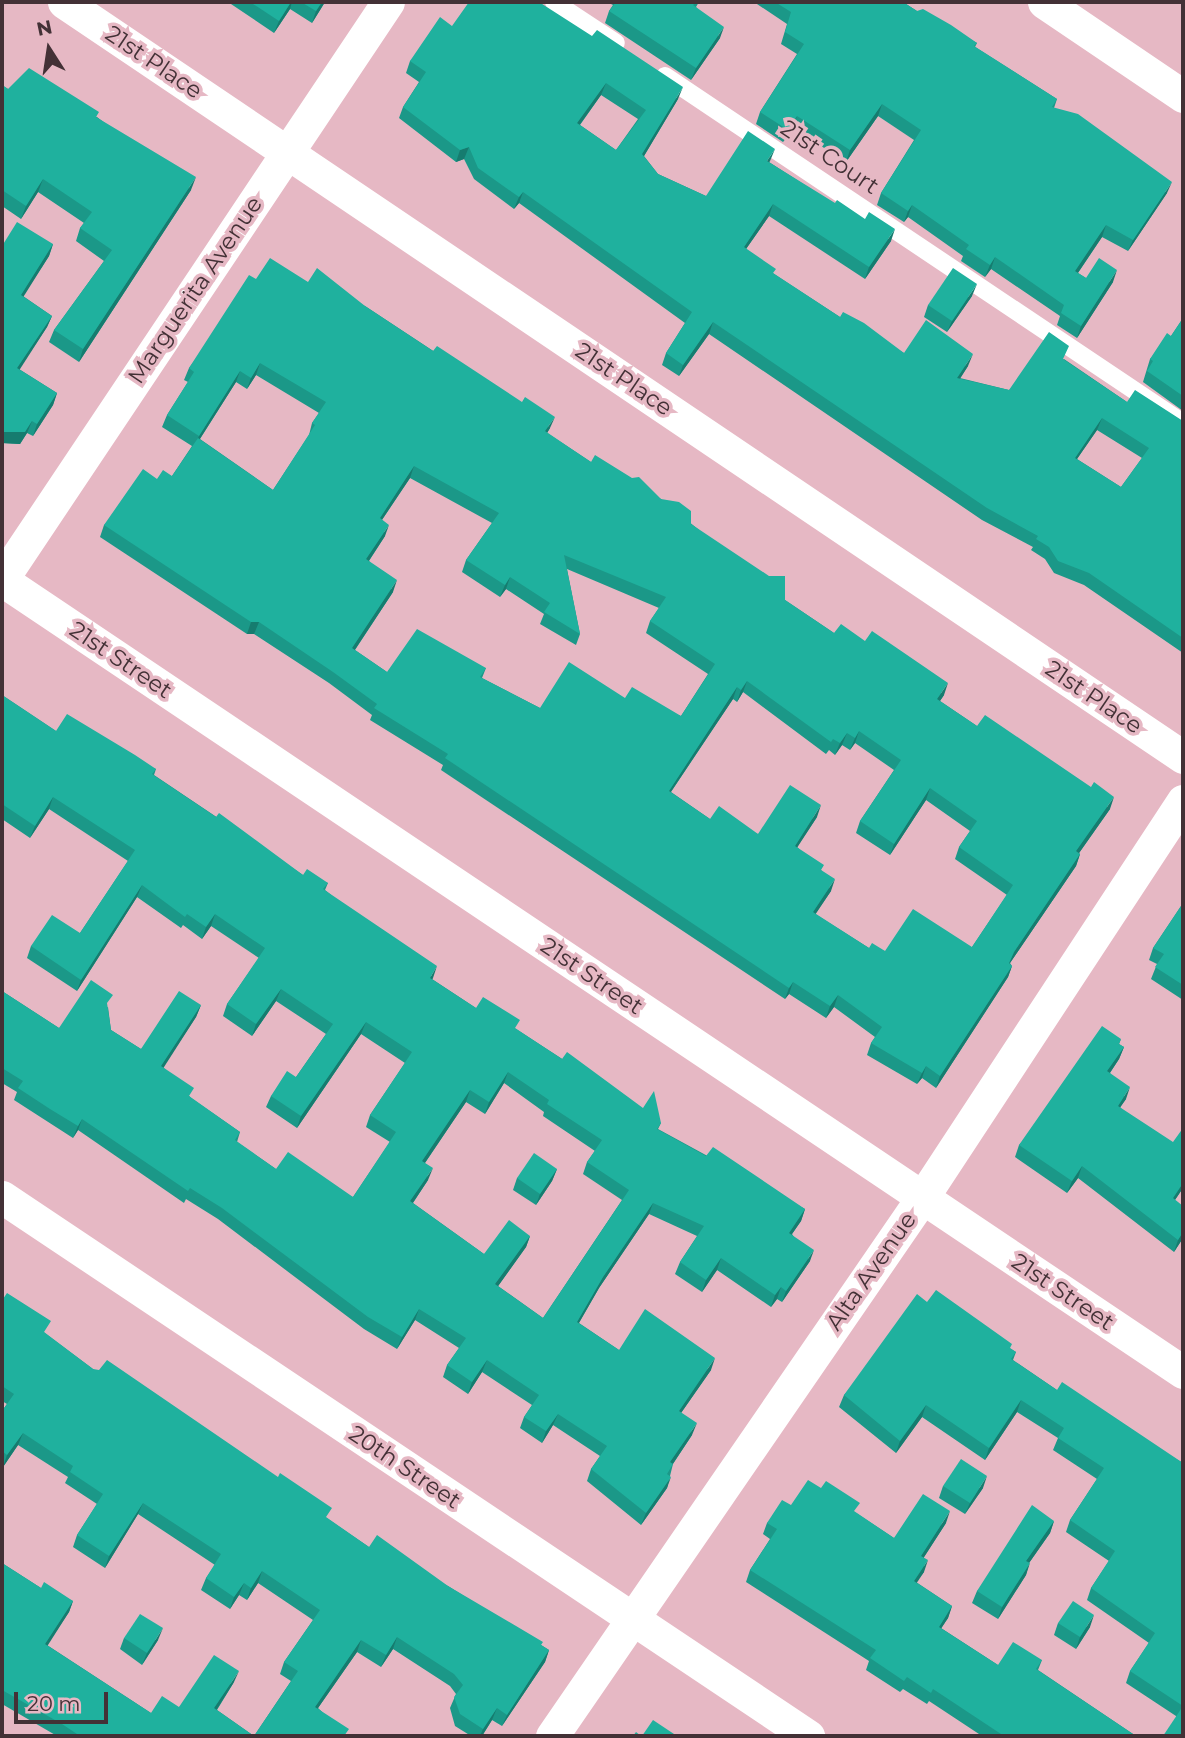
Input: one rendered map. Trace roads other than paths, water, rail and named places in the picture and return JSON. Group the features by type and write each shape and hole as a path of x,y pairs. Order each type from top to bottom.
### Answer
{"street":[{"name":"21st Place","path":"64,2 1183,757"},
{"name":"Marguerita Avenue","path":"2,579 388,2"},
{"path":"1044,2 1183,96"},
{"name":"21st Street","path":"2,579 1183,1372"},
{"name":"Alta Avenue","path":"552,1736 630,1618 922,1198 1183,801"},
{"name":"20th Street","path":"2,1197 808,1736"}],"lane":[{"name":"21st Court","path":"554,2 1183,423"}]}
